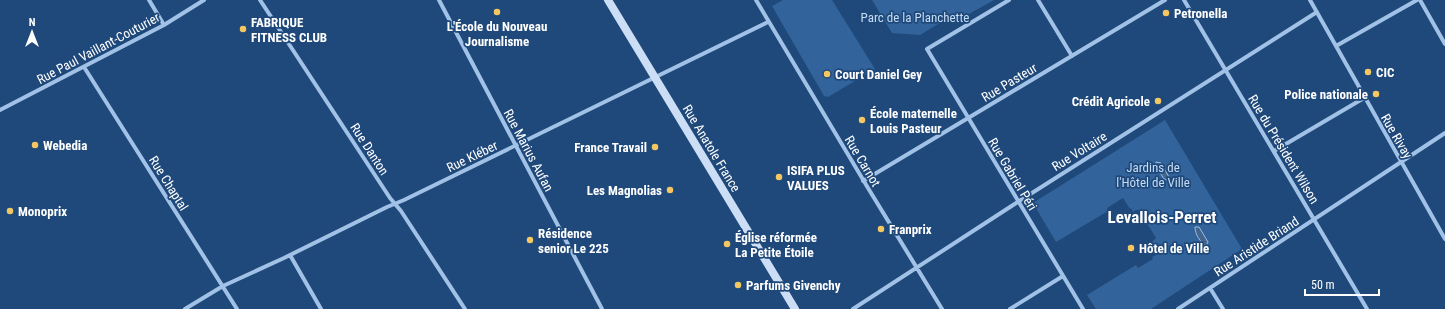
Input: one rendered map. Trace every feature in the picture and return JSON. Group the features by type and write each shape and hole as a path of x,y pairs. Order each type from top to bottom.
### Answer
{"main road":[{"name":"Rue Anatole France","path":"608,0 795,309"}],"street":[{"path":"149,0 164,25"},
{"name":"Rue Paul Vaillant-Couturier","path":"0,110 164,25 204,0"},
{"name":"Rue Danton","path":"260,0 465,309"},
{"name":"Rue Marius Aufan","path":"439,0 602,309"},
{"name":"Rue Carnot","path":"756,0 942,309"},
{"name":"Rue Gabriel Péri","path":"1009,0 927,49 967,118 1083,309"},
{"path":"1038,0 1072,56"},
{"name":"Rue Pasteur","path":"864,181 1165,0"},
{"name":"Rue du Président Wilson","path":"1184,0 1367,309"},
{"name":"Rue Rivay","path":"1310,0 1445,239"},
{"path":"1336,46 1418,0 1445,44"},
{"name":"Rue Voltaire","path":"853,309 1317,12"},
{"name":"Rue Kléber","path":"186,309 223,286 516,146 768,22"},
{"name":"Rue Chaptal","path":"84,67 237,309"},
{"path":"1274,151 1364,98"},
{"name":"Rue Aristide Briand","path":"1178,309 1445,133"},
{"path":"290,255 320,309"},
{"path":"1010,309 1063,276"},
{"path":"1210,288 1223,309"}],"green space":[{"path":"783,0 832,0 875,69 828,97 824,96 772,6"},
{"name":"Parc de la Planchette","path":"872,0 994,0 960,19 956,13 920,35 892,33"},
{"name":"Jardins de l'Hôtel de Ville","path":"1165,120 1242,249 1151,309 1096,309 1087,295 1136,265 1138,268 1153,259 1152,257 1158,254 1152,245 1154,245 1152,242 1156,238 1139,210 1133,212 1123,198 1107,208 1108,211 1056,242 1033,203"}],"shaded area":[{"path":"1156,162 1161,163 1169,177 1168,180 1164,179 1156,166"},
{"path":"1195,227 1199,227 1208,242 1206,246 1198,238"}],"place":[{"name":"L'École du Nouveau Journalisme","path":"497,12"},
{"name":"Petronella","path":"1166,13"},
{"name":"FABRIQUE FITNESS CLUB","path":"243,29"},
{"name":"CIC","path":"1368,72"},
{"name":"Court Daniel Gey","path":"827,74"},
{"name":"Police nationale","path":"1376,94"},
{"name":"Crédit Agricole","path":"1158,101"},
{"name":"École maternelle Louis Pasteur","path":"862,120"},
{"name":"Webedia","path":"35,145"},
{"name":"France Travail","path":"655,147"},
{"name":"ISIFA PLUS VALUES","path":"779,177"},
{"name":"Les Magnolias","path":"670,190"},
{"name":"Monoprix","path":"10,211"},
{"name":"Franprix","path":"881,229"},
{"name":"Résidence senior Le 225","path":"530,240"},
{"name":"Église réformée La Petite Étoile","path":"727,244"},
{"name":"Hôtel de Ville","path":"1131,248"},
{"name":"Parfums Givenchy","path":"738,285"}],"district":[{"name":"Levallois-Perret","path":"1162,217"}]}
